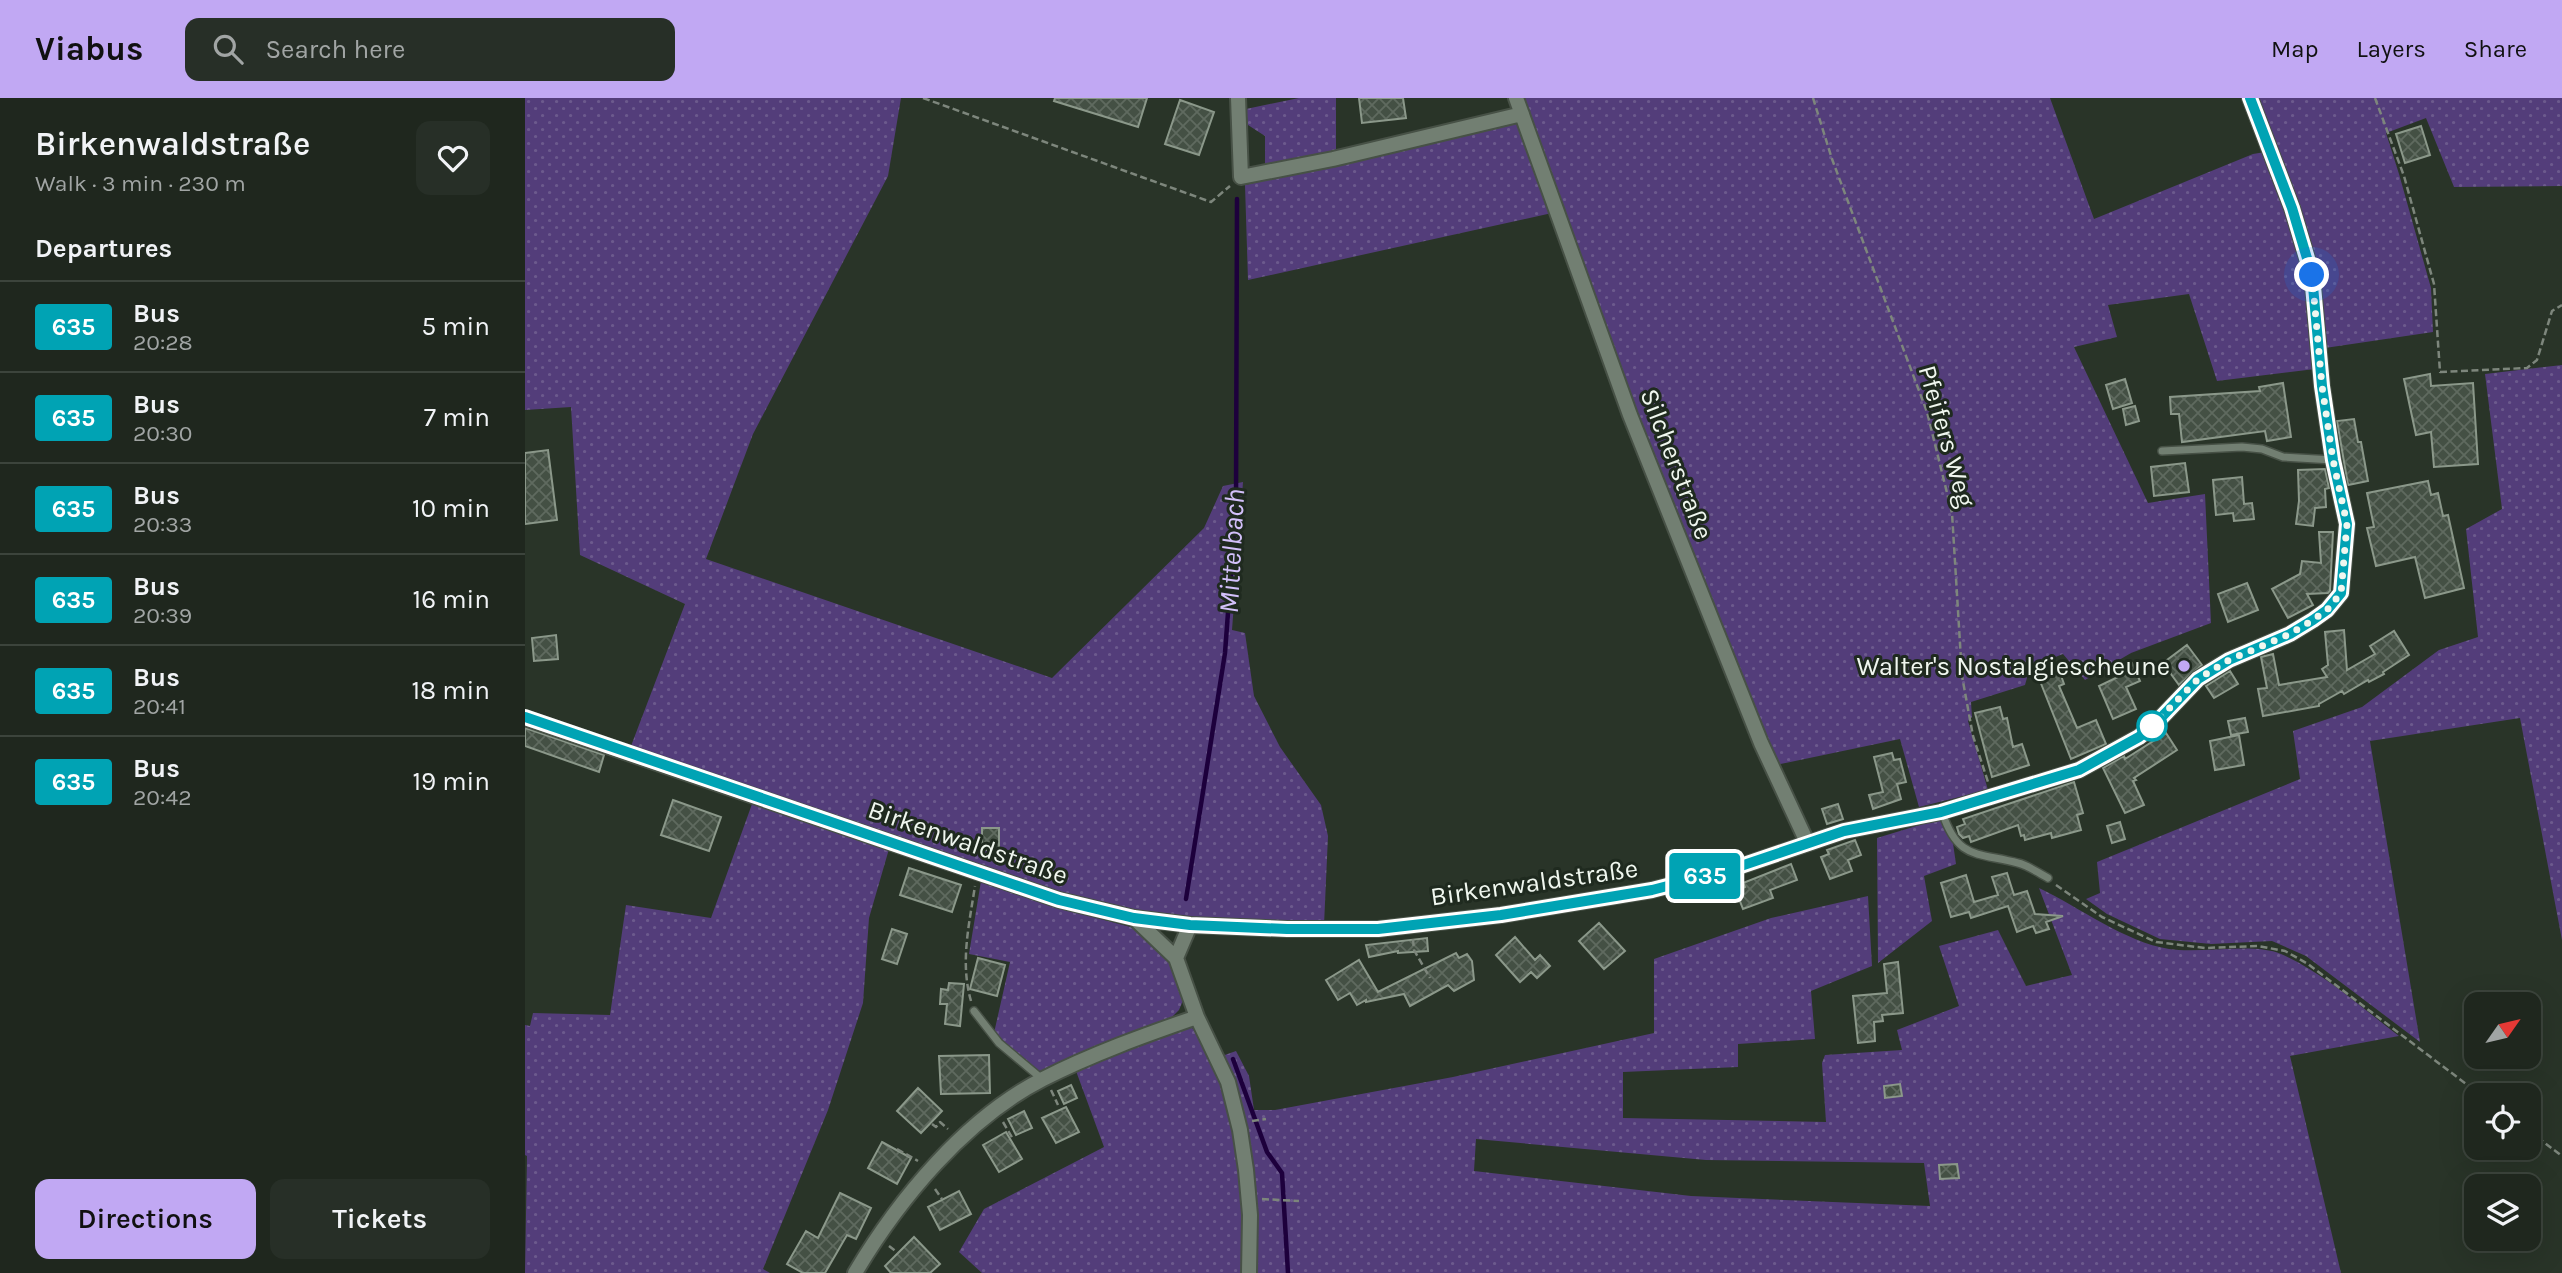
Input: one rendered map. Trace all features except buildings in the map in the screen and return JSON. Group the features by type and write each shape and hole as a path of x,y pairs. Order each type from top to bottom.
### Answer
{"street":[{"path":"1238,98 1241,177 1333,159 1523,114"},
{"name":"Silcherstraße","path":"1516,98 1635,427 1761,743 1807,842"},
{"name":"Birkenwaldstraße","path":"525,718 1059,900 1134,918 1190,925 1287,929 1378,929 1501,915 1652,890 1729,870 1844,831 1941,812 2079,770 2112,753 2155,724 2198,679 2229,660 2290,634 2327,610 2341,593 2347,524 2333,460 2322,386 2312,275 2292,208 2250,98"},
{"path":"1134,918 1176,958 1197,1017 1228,1082 1240,1130 1248,1198 1249,1273"},
{"path":"1176,958 1190,925"},
{"path":"855,1273 910,1191 961,1139 996,1110 1042,1079 1081,1061 1197,1017"}],"lane":[{"path":"2162,451 2242,447 2262,449 2283,457 2333,460"},
{"path":"1941,812 1949,833 1967,852 1989,859 2020,863 2047,878"},
{"path":"974,1011 999,1043 1042,1079"}],"path":[{"path":"923,98 1211,202 1241,177"},
{"name":"Pfeifers Weg","path":"1813,98 1832,159 1930,425 1952,513 1962,676 1973,736 1992,795"},
{"path":"2375,98 2404,176 2434,284 2439,372 2527,368 2537,360 2552,311 2562,305"},
{"path":"974,1011 965,981 966,946 977,871"},
{"path":"2047,878 2102,917 2156,942 2205,948 2257,946 2285,951 2308,964 2465,1083"},
{"path":"1411,925 1414,950 1430,978"},
{"path":"996,1110 1013,1139"},
{"path":"1250,1122 1266,1119"},
{"path":"932,1124 936,1127 940,1122 961,1139"},
{"path":"2541,1140 2562,1156"},
{"path":"897,1149 931,1169"},
{"path":"1277,1201 1299,1201"}],"shaded area":[{"path":"525,98 901,98 888,176 753,434 706,559 1052,678 1204,528 1223,486 1243,482 1232,630 1245,633 1254,696 1280,747 1321,805 1328,836 1324,925 1204,918 1131,910 1043,888 631,746 685,604 580,555 571,407 525,410"},
{"path":"1299,98 1336,98 1336,152 1265,167 1265,136 1248,125 1246,109"},
{"path":"1523,98 2050,98 2094,219 2253,154 2265,152 2307,278 2315,369 2217,381 2189,294 2108,305 2117,337 2074,347 2148,503 2205,494 2211,623 2131,653 2085,680 2063,654 2030,667 2025,685 1971,702 1972,717 1968,721 1988,790 1919,807 1900,739 1776,765 1595,303"},
{"path":"2255,98 2562,98 2562,186 2454,187 2426,118 2386,133 2431,288 2433,332 2325,348 2320,292"},
{"path":"1517,123 1526,131 1552,213 1248,280 1245,185"},
{"path":"2562,365 2562,940 2520,718 2370,741 2420,1042 2306,956 2272,941 2211,944 2160,939 2107,914 2086,899 2100,893 2097,862 2300,779 2293,731 2362,707 2439,650 2478,637 2466,529 2502,509 2485,374"},
{"path":"752,804 889,849 869,918 863,1003 828,1110 763,1269 770,1273 525,1273 525,1025 530,1026 533,1013 610,1015 626,905 711,918"},
{"path":"1949,816 1956,864 1924,876 1932,921 1878,963 1877,838"},
{"path":"981,881 1074,912 1138,929 1168,960 1184,998 1179,1010 1171,1018 1040,1074 994,1033 1010,962 969,954"},
{"path":"2039,888 2119,932 2152,945 2182,950 2257,949 2281,954 2327,981 2399,1036 2290,1056 2341,1273 1253,1273 1253,1221 1222,1056 1236,1051 1249,1076 1254,1110 1275,1110 1453,1077 1654,1033 1654,959 1771,918 1868,896 1872,966 1811,991 1815,1039 1738,1044 1738,1067 1623,1072 1623,1118 1826,1122 1822,1063 1825,1055 1902,1050 1897,1030 1959,1006 1939,946 1998,930 2026,986 2072,975","holes":["1476,1139 1706,1160 1924,1163 1930,1206 1691,1196 1474,1171"]},
{"path":"1191,1027 1200,1036 1208,1052 1231,1118 1243,1195 1245,1273 982,1273 959,1252 984,1209 1104,1147 1076,1071 1178,1028"}],"waterway":[{"name":"Mittelbach","path":"1186,899 1225,653 1236,505 1237,199"},
{"name":"Mittelbach","path":"1233,1059 1267,1152 1282,1173 1288,1273"}],"bus line":[{"name":"635","path":"525,717 1059,900 1134,918 1190,925 1287,929 1378,929 1501,915 1652,890 1729,870 1844,831 1941,812 2079,770 2139,737 2198,679 2229,660 2290,634 2327,610 2341,593 2347,524 2333,460 2322,386 2312,275 2292,208 2250,98"}],"place":[{"name":"Walter's Nostalgiescheune","path":"2184,666"}],"route":[{"path":"2152,726 2198,679 2229,660 2290,634 2327,610 2341,593 2347,524 2333,460 2322,386 2312,275"}]}
